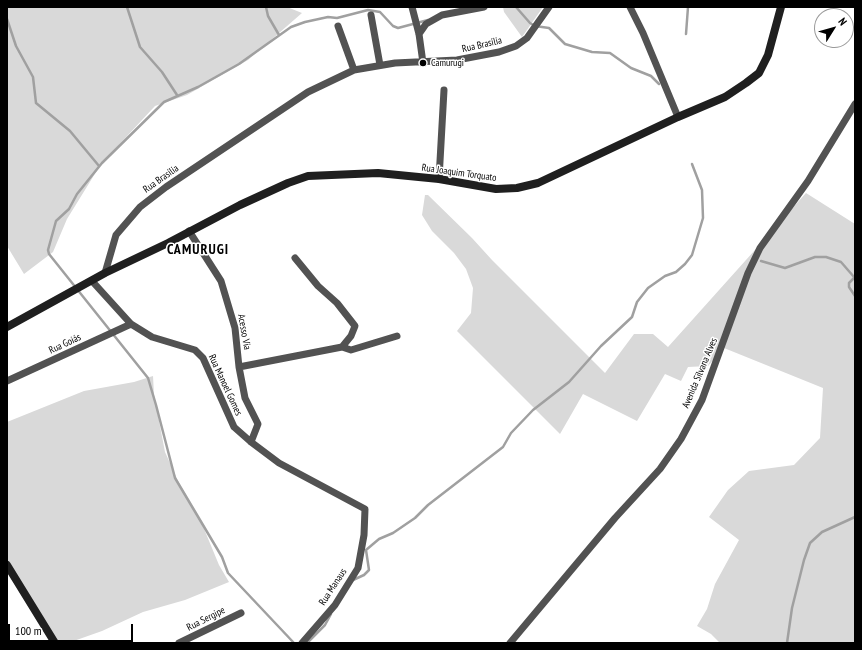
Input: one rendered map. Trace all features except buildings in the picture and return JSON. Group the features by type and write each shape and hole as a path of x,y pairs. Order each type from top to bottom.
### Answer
{"street":[{"path":"412,7 419,34 423,63"},
{"path":"419,34 426,24 442,15 484,7"},
{"name":"Rua Brasília","path":"105,273 116,235 140,207 166,187 308,92 354,70 380,65 457,60 499,52 516,46 527,38 549,7"},
{"path":"630,7 643,33 678,117"},
{"name":"Rua Joaquim Torquato","path":"105,273 240,204 308,176 378,173 439,179 496,190 517,188 538,183 678,117 725,97 759,73 768,55 781,7"},
{"path":"371,15 380,65"},
{"path":"338,26 354,70"},
{"path":"439,179 444,90"},
{"name":"Avenida Silvana Alves","path":"510,643 615,518 660,469 680,439 702,400 748,273 760,248 808,180 855,104"},
{"name":"Acesso Via","path":"189,231 221,281 235,328 239,367 245,398 258,424 251,442"},
{"path":"295,258 318,286 337,303 355,326 351,336 342,347"},
{"path":"7,327 92,282 105,273"},
{"name":"Rua Manoel Gomes","path":"92,282 131,324 152,337 195,350 203,358 234,427 251,442 279,463 365,509"},
{"name":"Rua Goiás","path":"7,381 131,324"},
{"path":"239,367 342,347 351,350 397,336"},
{"name":"Rua Manaus","path":"302,643 335,605 358,568 364,535 365,509"},
{"path":"7,565 55,643"},
{"name":"Rua Sergipe","path":"179,643 198,640 241,613"}],"shaded area":[{"path":"7,7 287,7 302,13 248,60 187,95 155,106 101,164 67,219 53,252 24,274 7,246"},
{"path":"503,7 543,7 522,37 504,12"},
{"path":"806,193 855,224 855,643 720,643 711,634 697,626 707,609 715,584 739,540 709,517 728,490 749,471 794,465 820,438 823,388 724,348 708,366 688,367 681,381 665,374 637,421 583,394 560,434 457,331 471,313 473,288 466,269 454,253 432,231 422,215 425,195 428,195 472,238 605,373 634,334 653,334 668,347"},
{"path":"153,376 154,395 165,452 178,481 202,524 219,565 229,582 185,600 143,612 102,631 68,643 51,643 7,572 7,422 84,391 134,382"}],"waterway":[{"path":"127,7 140,47 162,72 177,95"},
{"path":"266,7 268,16 279,35"},
{"path":"516,7 530,23 535,26 549,28 565,44 592,52 610,53 631,68 651,76 659,84"},
{"path":"686,34 688,7"},
{"path":"294,643 228,573 222,557 175,478 148,378 49,254 48,250 56,221 69,209 77,194 102,163 164,102 198,87 239,64 291,27 305,22 328,17 337,18 368,10 380,12 393,26 398,28 428,20"},
{"path":"7,19 16,46 33,77 36,103 70,131 99,166"},
{"path":"353,580 364,575 369,570 366,550 379,539 393,533 415,518 428,505 503,447 511,433 533,410 569,382 601,346 632,317 637,302 648,288 665,276 676,272 685,264 692,255 703,218 702,190 692,164"},
{"path":"761,261 785,268 815,257 826,257 841,262 854,277"},
{"path":"855,277 849,283 849,287 855,296"},
{"path":"787,643 792,608 804,560 810,543 822,532 855,517"},
{"path":"307,643 325,625 331,614"}],"place":[{"name":"Camurugi","path":"423,63"}],"district":[{"name":"CAMURUGI","path":"198,250"}]}
